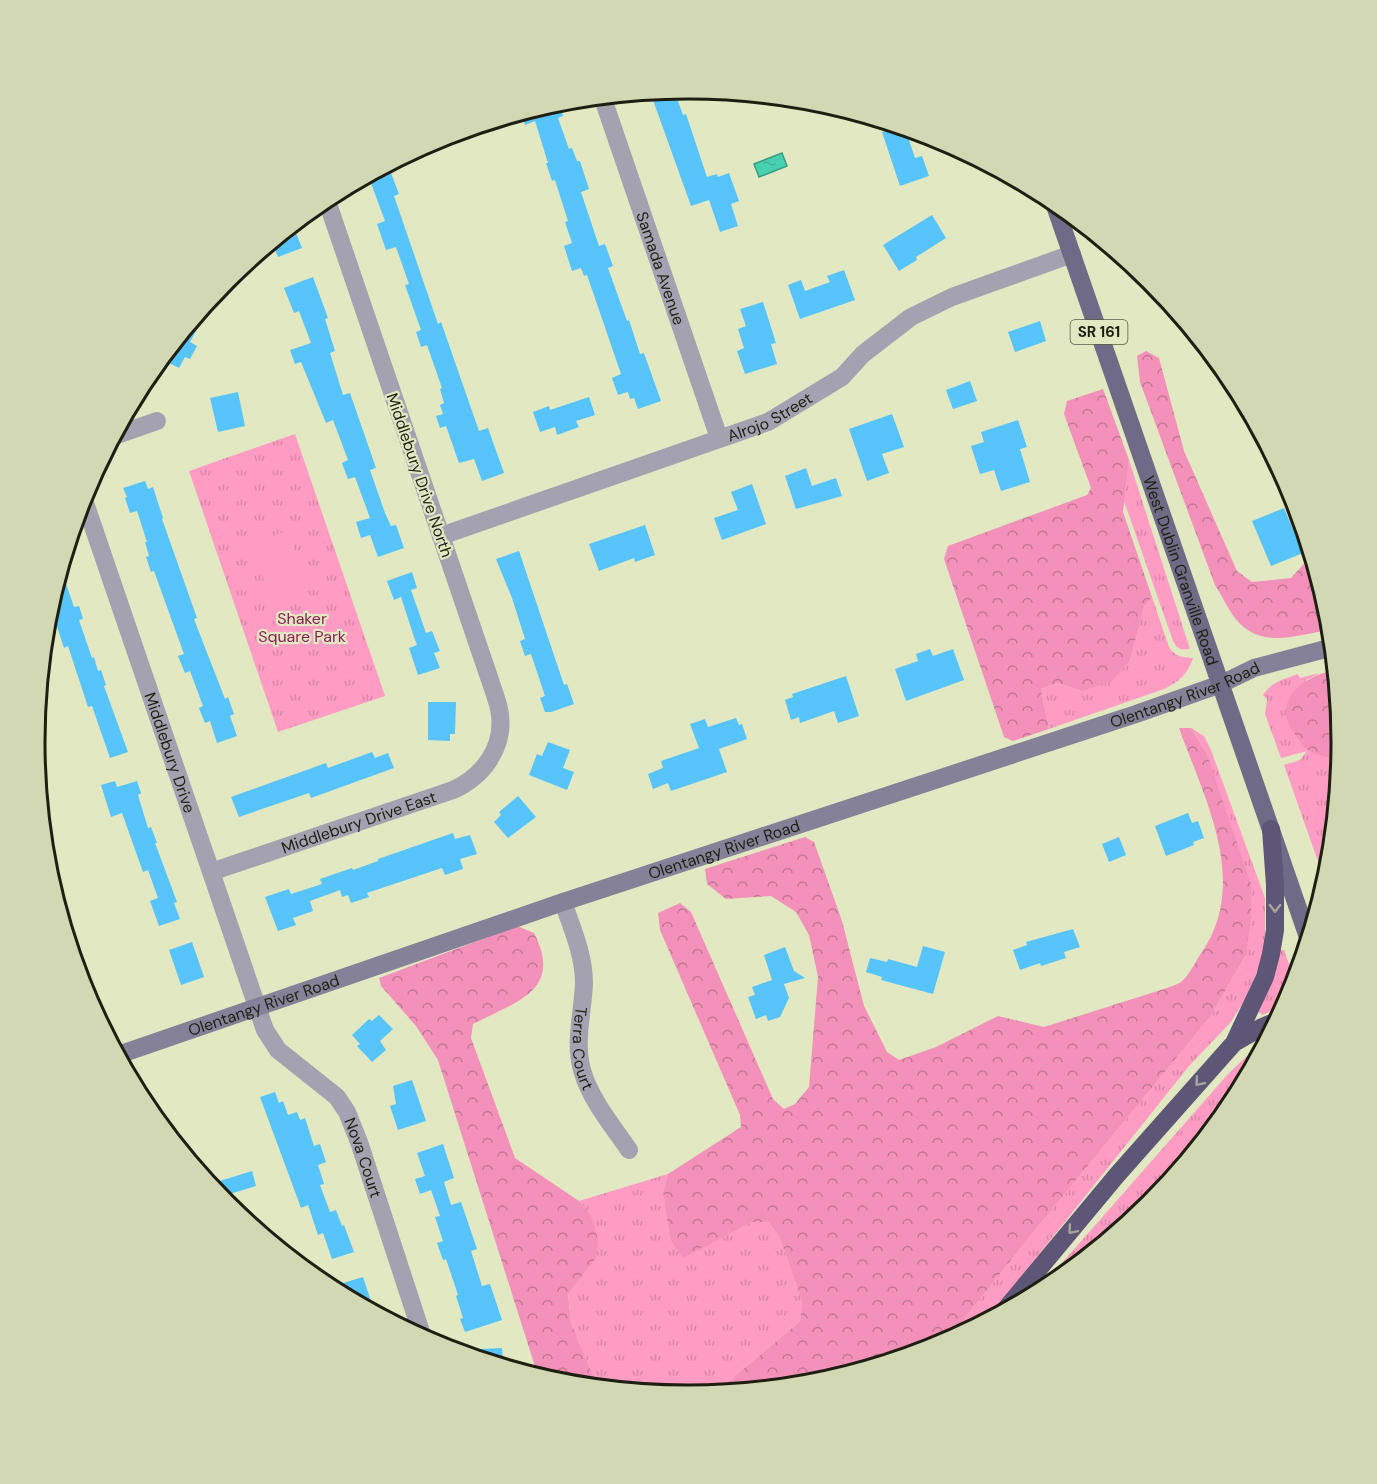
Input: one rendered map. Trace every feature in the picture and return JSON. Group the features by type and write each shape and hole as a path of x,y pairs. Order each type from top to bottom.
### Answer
{"highway":[{"path":"1018,1294 1117,1175 1234,1042 1265,977 1271,954 1275,918 1271,829"},
{"path":"1234,1042 1267,1025"}],"main road":[{"name":"West Dublin Granville Road","path":"1059,216 1305,927"},
{"name":"Olentangy River Road","path":"125,1053 563,902 1136,714 1221,684 1254,668 1325,649"}],"street":[{"name":"Samada Avenue","path":"605,104 719,438"},
{"name":"Middlebury Drive North","path":"329,208 498,709 500,729 493,754"},
{"name":"Alrojo Street","path":"441,536 768,422 842,377 863,354 911,317 952,297 1072,254"},
{"path":"124,433 158,421"},
{"name":"Middlebury Drive","path":"88,512 257,1007"},
{"name":"Middlebury Drive East","path":"211,872 453,790 476,776 493,754"},
{"name":"Terra Court","path":"563,902 581,958 583,972 579,1033 583,1072 591,1092 628,1150"},
{"name":"Nova Court","path":"257,1007 265,1030 278,1050 337,1097 347,1112 419,1326"}],"green space":[{"path":"1146,351 1159,358 1184,451 1237,571 1252,582 1291,578 1306,562 1322,631 1290,637 1265,637 1242,626 1232,614 1215,585 1140,382 1137,356"},
{"path":"1103,389 1129,460 1123,512 1152,597 1144,607 1130,661 1112,681 1082,691 1057,683 1041,689 1049,729 1013,741 1004,737 944,559 948,546 1087,495 1091,488 1064,414 1067,401"},
{"name":"Shaker Square Park","path":"295,434 385,696 278,732 189,471"},
{"path":"1129,460 1190,649 1180,649 1173,641 1124,501"},
{"path":"287,531 306,586 271,599 251,544"},
{"path":"1152,597 1171,650 1176,655 1193,658 1185,673 1179,680 1164,689 1049,729 1041,689 1057,683 1082,691 1130,661 1144,607"},
{"path":"1328,672 1331,700 1332,758 1306,748 1289,725 1286,713 1293,693 1311,678"},
{"path":"1320,673 1306,680 1308,750 1332,758 1331,784 1320,867 1284,765 1300,760 1307,751 1281,758 1265,714 1267,699 1263,695 1270,687 1298,674 1300,678"},
{"path":"1179,728 1191,728 1207,754 1251,884 1251,916 1246,955 1210,1017 959,1326 935,1337 855,1364 772,1380 725,1384 800,1321 802,1301 779,1236 768,1222 752,1222 683,1258 670,1240 663,1192 668,1174 741,1127 740,1115 660,930 658,913 680,903 691,912 773,1099 784,1109 795,1104 809,1087 818,977 809,935 796,912 771,896 726,899 707,884 705,869 805,837 814,842 842,921 864,1006 887,1052 899,1060 936,1047 998,1016 1044,1027 1173,986 1184,979 1216,925 1222,897 1222,868 1218,840"},
{"path":"1191,728 1204,736 1211,750 1265,898 1265,943 1249,993 1231,1022 1189,1066 998,1305 959,1326 1210,1017 1246,955 1207,754"},
{"path":"517,926 534,933 542,953 543,969 539,981 519,1001 473,1024 471,1038 515,1158 579,1201 591,1215 598,1239 597,1257 568,1294 571,1323 594,1378 535,1367 438,1060 416,1026 381,986 379,978"},
{"path":"1279,950 1284,950 1291,968 1283,988 1273,1011 1262,1015 1258,1011"},
{"path":"1252,1053 1224,1100 1172,1166 1113,1226 1055,1270 1229,1073"},
{"path":"668,1174 663,1192 670,1240 683,1257 752,1222 768,1222 779,1236 802,1301 800,1321 725,1384 688,1386 594,1378 571,1323 568,1294 597,1257 591,1215 579,1201"}],"water":[{"path":"782,153 787,166 759,177 754,164"}],"building":[{"path":"677,99 683,115 686,114 707,177 717,174 718,177 729,173 739,201 731,204 738,226 720,232 709,200 691,206 653,100"},
{"path":"564,111 562,112 563,116 558,118 569,149 572,148 577,161 580,161 589,189 581,192 599,246 605,244 613,266 608,268 640,354 644,353 661,401 638,409 634,398 630,399 628,392 618,395 612,378 621,374 587,275 584,276 581,268 572,271 564,246 572,243 565,222 568,221 555,180 552,181 546,163 548,163 535,121 525,125 523,120"},
{"path":"887,130 908,138 915,158 922,156 929,176 900,186 882,132"},
{"path":"391,172 399,194 394,196 438,324 441,322 479,431 488,428 504,473 482,481 474,459 459,463 446,426 440,428 436,416 443,414 440,405 444,403 440,389 442,388 427,345 421,347 416,332 421,330 405,285 409,284 396,247 386,250 377,224 385,221 371,183"},
{"path":"932,215 946,238 899,271 883,245"},
{"path":"296,233 302,248 278,257 275,249"},
{"path":"844,270 855,300 800,319 788,285 801,280 805,291 830,282 827,276"},
{"path":"313,277 328,318 325,319 335,351 330,353 343,395 350,393 376,468 370,470 385,513 391,526 396,525 404,548 378,557 370,535 361,538 356,522 370,518 355,477 348,479 342,463 348,460 333,420 326,423 301,362 295,364 290,350 311,343 299,311 294,313 284,288"},
{"path":"763,302 776,343 771,344 777,364 745,374 737,351 744,348 738,329 746,326 740,309"},
{"path":"1040,321 1046,341 1015,352 1008,332"},
{"path":"199,325 190,342 197,346 190,359 185,357 179,368 169,363"},
{"path":"970,381 977,401 953,409 946,390"},
{"path":"238,392 245,426 218,432 210,398"},
{"path":"589,397 595,415 576,421 579,427 557,435 555,427 540,432 533,412 549,406 550,410"},
{"path":"892,414 904,447 882,454 889,473 867,481 849,429"},
{"path":"1018,420 1027,447 1020,449 1030,482 1001,491 994,470 980,474 971,446 984,442 981,432"},
{"path":"806,468 812,486 836,478 842,496 796,509 785,476"},
{"path":"145,481 148,489 153,487 197,618 194,619 225,699 228,697 234,714 230,716 237,736 217,743 210,721 205,723 199,708 203,706 190,671 185,673 178,656 184,654 154,571 151,572 146,557 149,556 145,542 147,542 137,511 130,513 125,498 127,497 123,488"},
{"path":"752,484 766,524 722,540 714,518 738,510 731,492"},
{"path":"1284,508 1303,553 1271,566 1252,521"},
{"path":"645,525 655,555 635,562 634,558 599,571 589,544"},
{"path":"519,551 564,685 567,684 574,704 551,712 545,712 540,698 545,696 531,654 525,656 520,641 525,639 496,559"},
{"path":"412,572 417,588 411,590 426,633 432,631 440,651 434,653 440,668 418,675 409,648 417,645 401,597 394,600 387,581"},
{"path":"65,582 74,607 79,606 83,619 79,620 92,658 94,657 98,671 101,670 106,685 104,686 128,752 110,758 92,706 88,707 68,646 64,648 56,623"},
{"path":"930,649 933,656 953,649 964,680 906,701 895,669 918,661 916,654"},
{"path":"846,676 859,716 838,723 834,711 800,723 799,717 791,720 785,700 793,697 792,694"},
{"path":"428,702 456,702 455,734 450,734 450,741 428,740"},
{"path":"736,718 739,725 742,724 747,739 719,749 727,772 671,791 668,783 653,789 648,774 663,768 661,761 699,748 690,724 705,719 708,727"},
{"path":"548,742 570,750 563,768 574,772 567,790 529,775 537,754 542,756"},
{"path":"372,752 375,758 388,753 394,768 311,798 309,793 239,817 231,797 326,763 328,768"},
{"path":"115,781 117,787 137,781 141,793 138,795 148,828 151,827 157,843 155,843 177,902 174,903 180,919 159,926 150,901 158,898 148,870 143,872 122,813 111,817 101,785"},
{"path":"518,796 536,817 508,838 494,822 501,815 499,812"},
{"path":"1188,813 1192,823 1198,821 1204,838 1193,842 1194,845 1166,856 1155,826"},
{"path":"453,833 455,839 470,835 477,854 460,859 463,869 445,875 442,868 367,893 369,897 351,903 348,895 342,897 340,890 310,901 313,911 293,918 296,925 278,931 265,897 289,889 291,894 322,884 320,879 352,868 353,870"},
{"path":"1119,837 1126,855 1109,862 1102,844"},
{"path":"1073,929 1080,947 1064,952 1066,958 1020,970 1013,950 1027,945 1026,942"},
{"path":"192,942 204,977 181,985 169,950"},
{"path":"923,946 945,952 933,994 881,980 882,977 866,972 870,958 887,962 888,959 917,967"},
{"path":"785,947 794,971 805,978 784,984 789,998 780,1017 768,1021 766,1015 756,1019 748,997 755,995 752,987 772,980 764,955"},
{"path":"379,1015 393,1029 380,1041 386,1050 372,1062 357,1046 360,1044 352,1035 369,1019 372,1021"},
{"path":"412,1080 426,1121 398,1130 390,1106 396,1104 393,1086"},
{"path":"275,1092 279,1103 283,1101 288,1115 297,1112 300,1120 305,1118 314,1146 320,1144 326,1162 318,1165 324,1184 320,1185 330,1212 336,1210 342,1226 344,1225 354,1252 332,1259 323,1233 318,1235 308,1205 301,1208 260,1097"},
{"path":"443,1144 454,1178 444,1182 451,1205 461,1202 477,1249 471,1251 482,1286 490,1284 502,1320 465,1332 460,1319 463,1318 456,1296 458,1295 446,1259 443,1260 437,1243 443,1241 435,1217 440,1216 431,1190 420,1194 415,1179 425,1176 417,1153"},
{"path":"252,1171 256,1186 230,1194 219,1181"},
{"path":"363,1277 371,1301 367,1299 342,1284"},
{"path":"502,1348 503,1358 482,1351 477,1349"}]}
